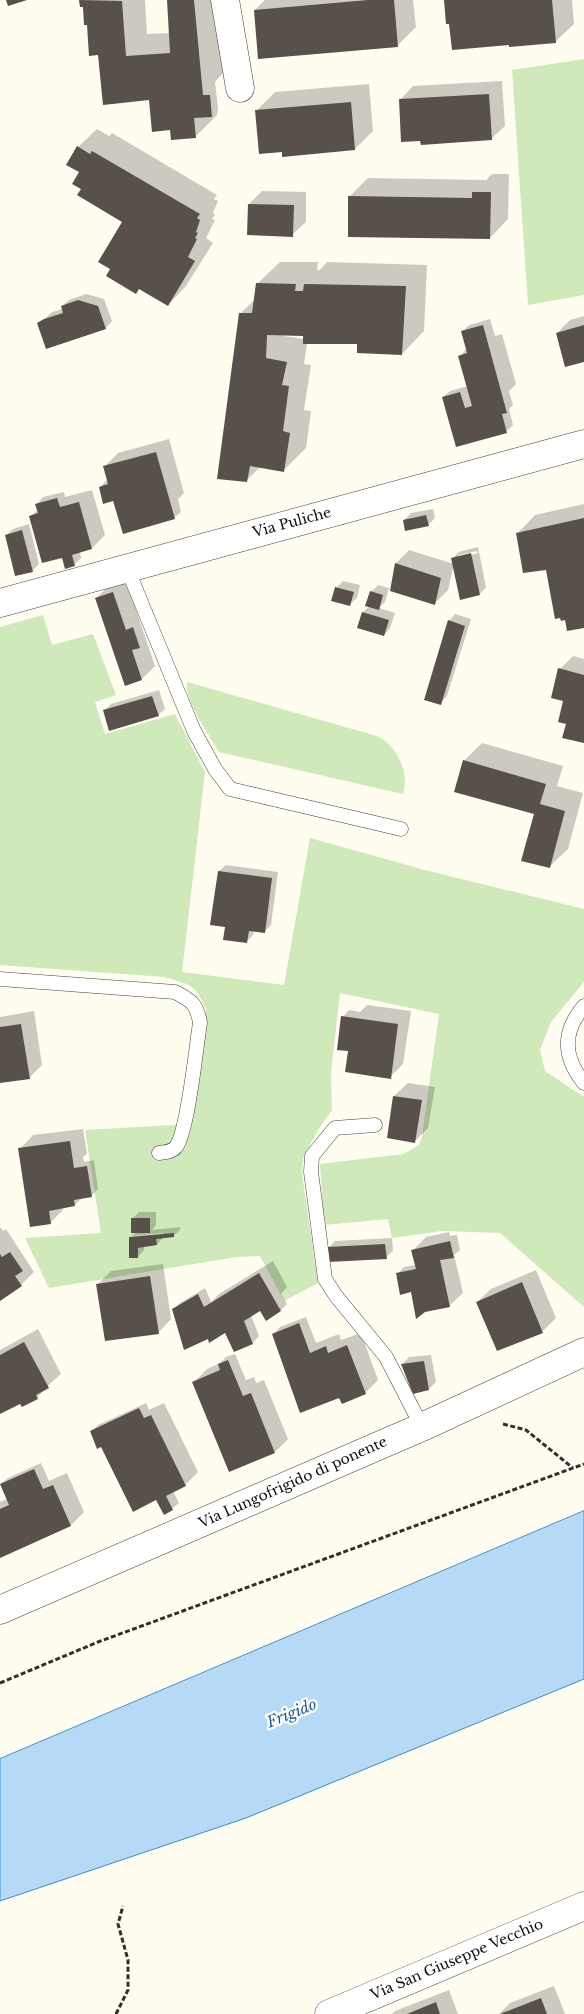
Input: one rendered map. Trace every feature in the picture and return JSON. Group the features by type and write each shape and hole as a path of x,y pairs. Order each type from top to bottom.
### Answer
{"street":[{"path":"225,0 240,88"},
{"name":"Via Puliche","path":"0,603 584,444"},
{"name":"Via Lungofrigido di ponente","path":"0,1610 422,1427 584,1352"},
{"name":"Via San Giuseppe Vecchio","path":"332,2014 584,1906"}],"lane":[{"path":"127,568 194,731 215,769 230,789 401,829"},
{"path":"0,979 176,992 190,999 198,1009 200,1023 184,1124 176,1147 170,1152 158,1153"},
{"path":"584,1006 578,1013 569,1033 567,1053 575,1072 584,1083"},
{"path":"375,1125 335,1128 312,1156 311,1172 325,1278 336,1296 386,1357 422,1427"}],"path":[{"path":"500,1424 526,1430 573,1468"},
{"path":"0,1683 98,1642 584,1464"},
{"path":"116,2014 128,1990 128,1960 118,1924 123,1906"}],"green space":[{"path":"584,59 584,295 528,305 512,70"},
{"path":"43,615 52,645 93,634 116,695 95,702 105,734 175,714 205,772 182,972 284,985 310,838 425,870 584,909 584,982 551,1022 540,1050 545,1071 584,1097 584,1307 500,1233 442,1231 392,1238 388,1219 324,1225 320,1164 403,1154 419,1145 422,1136 439,1014 340,993 331,1072 332,1110 318,1130 303,1158 302,1174 318,1283 284,1301 260,1256 236,1257 49,1288 25,1238 101,1233 85,1130 190,1124 206,1009 202,1000 191,986 164,977 0,965 0,627"},
{"path":"187,682 377,736 390,746 400,760 405,777 403,794 219,752 193,708 189,698"}],"water":[{"name":"Frigido","path":"584,1511 584,1679 246,1818 0,1901 0,1759"}],"building":[{"path":"6,0 27,0 8,6"},
{"path":"79,0 122,1 126,56 170,53 167,0 194,0 203,95 210,95 212,117 194,118 196,138 171,140 170,130 152,132 149,100 103,105 98,55 89,56 87,25 84,25 83,7 80,7"},
{"path":"368,0 394,0 398,47 258,59 254,10"},
{"path":"444,0 552,0 556,43 452,50 449,24 446,24"},
{"path":"489,94 492,140 421,145 420,141 401,142 399,99"},
{"path":"351,102 355,150 282,157 282,152 259,154 255,110"},
{"path":"77,146 90,154 92,151 200,214 197,218 200,220 196,232 198,233 195,238 197,239 188,257 195,261 168,306 139,289 136,294 106,276 110,269 98,262 122,222 77,195 81,189 72,184 79,172 66,165"},
{"path":"472,192 491,192 490,239 348,237 348,196 472,198"},
{"path":"248,204 294,205 293,237 247,235"},
{"path":"256,283 296,284 295,291 303,291 304,284 406,286 402,355 357,353 357,344 303,344 303,336 267,335 266,358 287,362 282,385 289,386 283,431 290,433 284,472 250,466 247,482 217,479 239,313 252,313"},
{"path":"78,300 98,306 106,329 46,349 37,323 63,313 61,306"},
{"path":"483,325 507,413 502,414 507,433 456,447 442,397 460,392 465,408 472,406 458,356 467,353 461,331"},
{"path":"584,325 584,362 565,367 556,333"},
{"path":"156,452 175,519 123,534 113,501 103,504 99,487 108,484 103,466"},
{"path":"57,498 60,507 79,502 92,549 72,555 75,566 65,569 62,558 42,563 29,516 38,513 35,504"},
{"path":"426,515 429,526 405,531 403,520"},
{"path":"584,518 584,628 567,631 565,620 555,619 546,570 523,573 516,533"},
{"path":"22,530 33,572 15,576 5,535"},
{"path":"471,553 480,595 460,600 451,558"},
{"path":"395,563 441,578 435,605 390,591"},
{"path":"335,587 354,592 350,606 331,601"},
{"path":"370,591 383,595 379,610 365,606"},
{"path":"113,592 126,630 133,627 140,648 132,650 142,680 125,686 95,598"},
{"path":"362,612 389,620 384,636 357,628"},
{"path":"448,620 465,626 441,705 424,700"},
{"path":"558,668 584,675 584,743 562,738 566,724 558,722 563,701 551,698"},
{"path":"152,696 159,716 109,731 103,710"},
{"path":"463,760 546,784 540,804 565,811 550,868 521,861 534,814 454,792"},
{"path":"218,871 272,878 265,933 249,931 247,943 223,940 225,927 210,925"},
{"path":"341,1016 398,1024 391,1079 345,1072 348,1051 337,1050"},
{"path":"21,1024 30,1079 0,1083 0,1027"},
{"path":"393,1096 422,1100 415,1143 387,1138"},
{"path":"70,1141 74,1168 87,1166 92,1197 74,1200 75,1206 49,1211 51,1224 30,1227 18,1148"},
{"path":"131,1218 150,1218 150,1233 131,1233"},
{"path":"174,1233 174,1237 156,1239 157,1245 138,1248 138,1258 129,1258 129,1237"},
{"path":"450,1241 454,1258 440,1260 450,1307 425,1312 416,1319 411,1292 400,1295 396,1273 416,1269 411,1250"},
{"path":"385,1244 387,1259 328,1262 327,1247"},
{"path":"10,1252 23,1271 15,1276 22,1286 0,1301 0,1254 2,1257"},
{"path":"259,1273 281,1311 266,1321 260,1311 244,1321 253,1344 234,1352 225,1333 209,1343 208,1339 184,1350 172,1309 198,1294 204,1307"},
{"path":"150,1276 159,1334 105,1341 96,1284"},
{"path":"522,1282 543,1333 497,1351 476,1302"},
{"path":"299,1323 310,1353 326,1346 328,1353 347,1345 366,1394 342,1404 339,1398 300,1413 272,1334"},
{"path":"24,1342 49,1388 36,1395 38,1399 22,1407 20,1404 0,1414 0,1355"},
{"path":"228,1360 243,1396 251,1393 275,1453 229,1472 192,1382 220,1370 218,1364"},
{"path":"424,1361 429,1390 413,1394 401,1364"},
{"path":"139,1408 144,1418 151,1415 186,1486 166,1496 173,1510 164,1515 156,1500 133,1512 101,1447 97,1449 90,1431"},
{"path":"34,1469 43,1489 53,1485 71,1526 0,1558 0,1509 9,1505 0,1484"},
{"path":"541,1998 547,2014 500,2014"},
{"path":"436,2002 440,2014 407,2014"}]}
